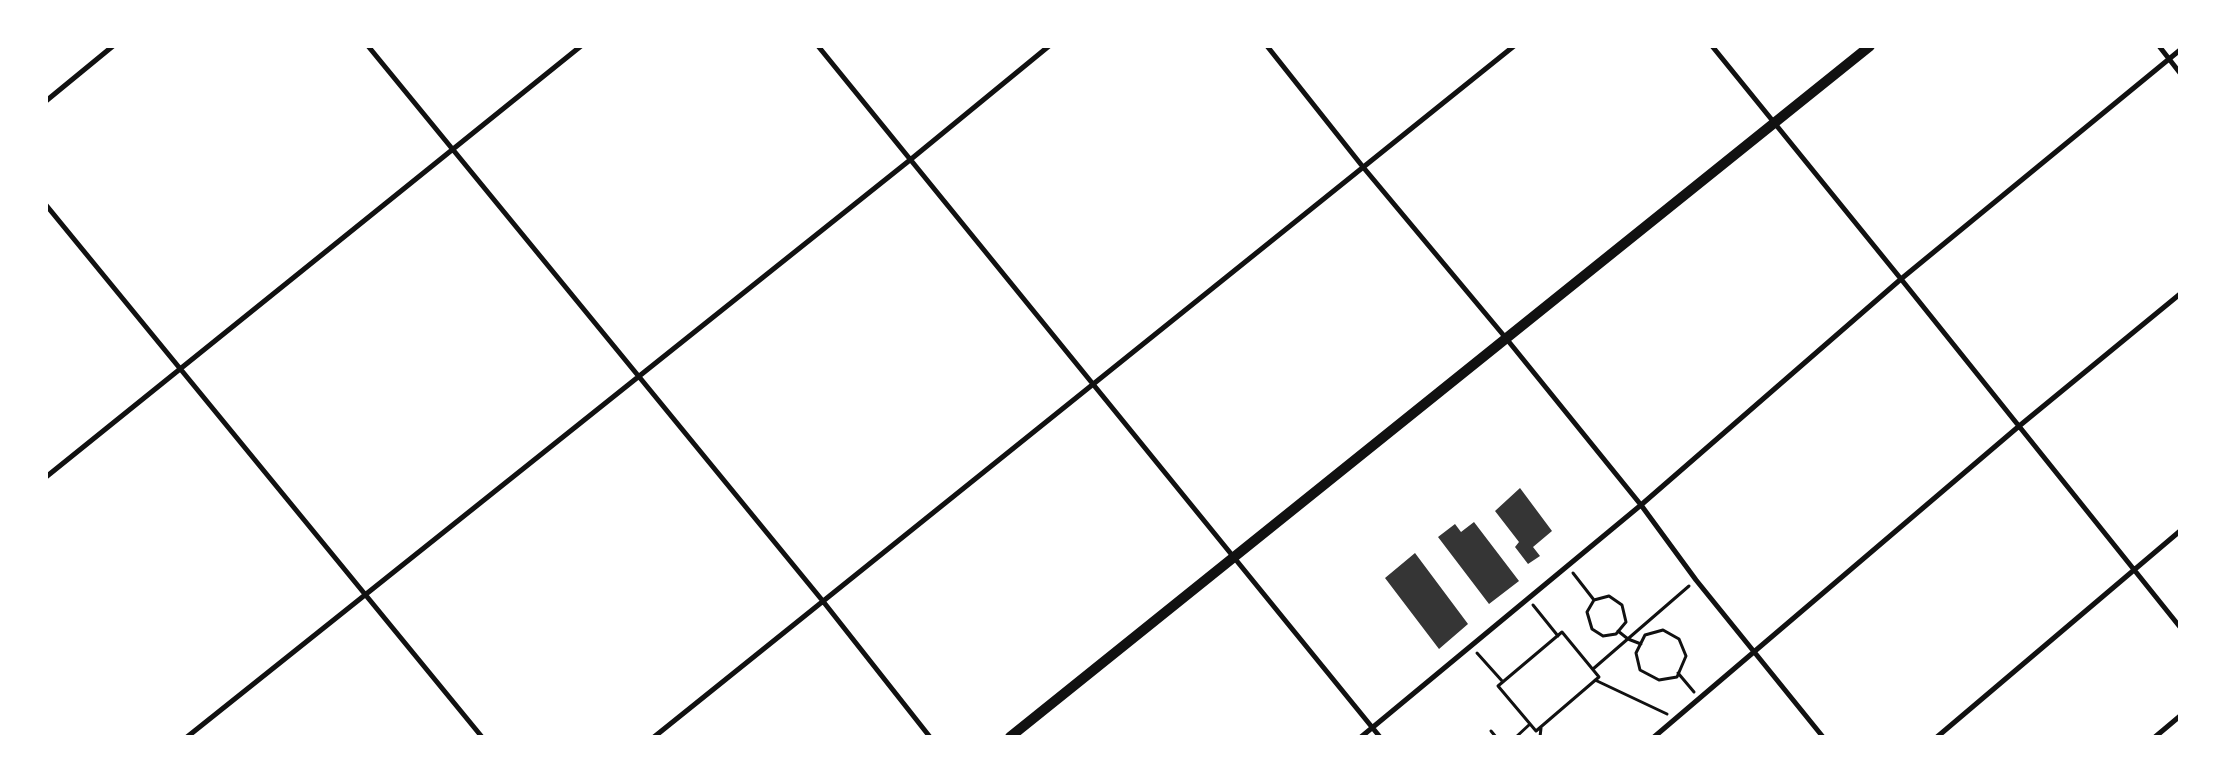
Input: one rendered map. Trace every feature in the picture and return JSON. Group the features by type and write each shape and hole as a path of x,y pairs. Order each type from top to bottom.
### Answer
{"main road":[{"path":"1010,737 1235,558 1505,337 1870,46"}],"street":[{"path":"46,100 113,46"},
{"path":"368,46 822,600 930,737"},
{"path":"46,477 581,46"},
{"path":"818,46 1380,737"},
{"path":"187,737 910,160 1049,46"},
{"path":"1266,46 1641,505 1696,580 1823,737"},
{"path":"654,737 822,600 1514,46"},
{"path":"1712,46 2180,627"},
{"path":"2159,46 2180,73"},
{"path":"1360,737 1470,644 1641,505 1901,279 2180,50"},
{"path":"46,205 482,737"},
{"path":"1654,737 2018,426 2180,294"},
{"path":"1937,737 2180,530"},
{"path":"2155,737 2180,716"}],"path":[{"path":"1568,565 1594,600"},
{"path":"1593,669 1696,580"},
{"path":"1609,596 1622,605 1626,622 1618,631 1616,634 1603,636 1592,629 1586,612 1594,600 1609,596"},
{"path":"1527,598 1558,636"},
{"path":"1663,630 1679,640 1686,656 1676,677 1659,680 1640,670 1636,653 1641,644 1645,635 1663,630"},
{"path":"1618,631 1628,639 1641,644"},
{"path":"1562,632 1593,669 1599,677 1536,731 1498,686 1562,632"},
{"path":"1470,644 1503,682"},
{"path":"1678,673 1700,698"},
{"path":"1595,680 1676,718"},
{"path":"1516,737 1530,724"},
{"path":"1540,737 1541,727"},
{"path":"1491,731 1496,737"}],"building":[{"path":"1520,488 1552,531 1533,547 1540,556 1528,564 1515,547 1519,542 1495,511"},
{"path":"1474,522 1519,581 1489,604 1438,537 1455,524 1461,532"},
{"path":"1415,553 1468,624 1439,649 1385,578"}]}
